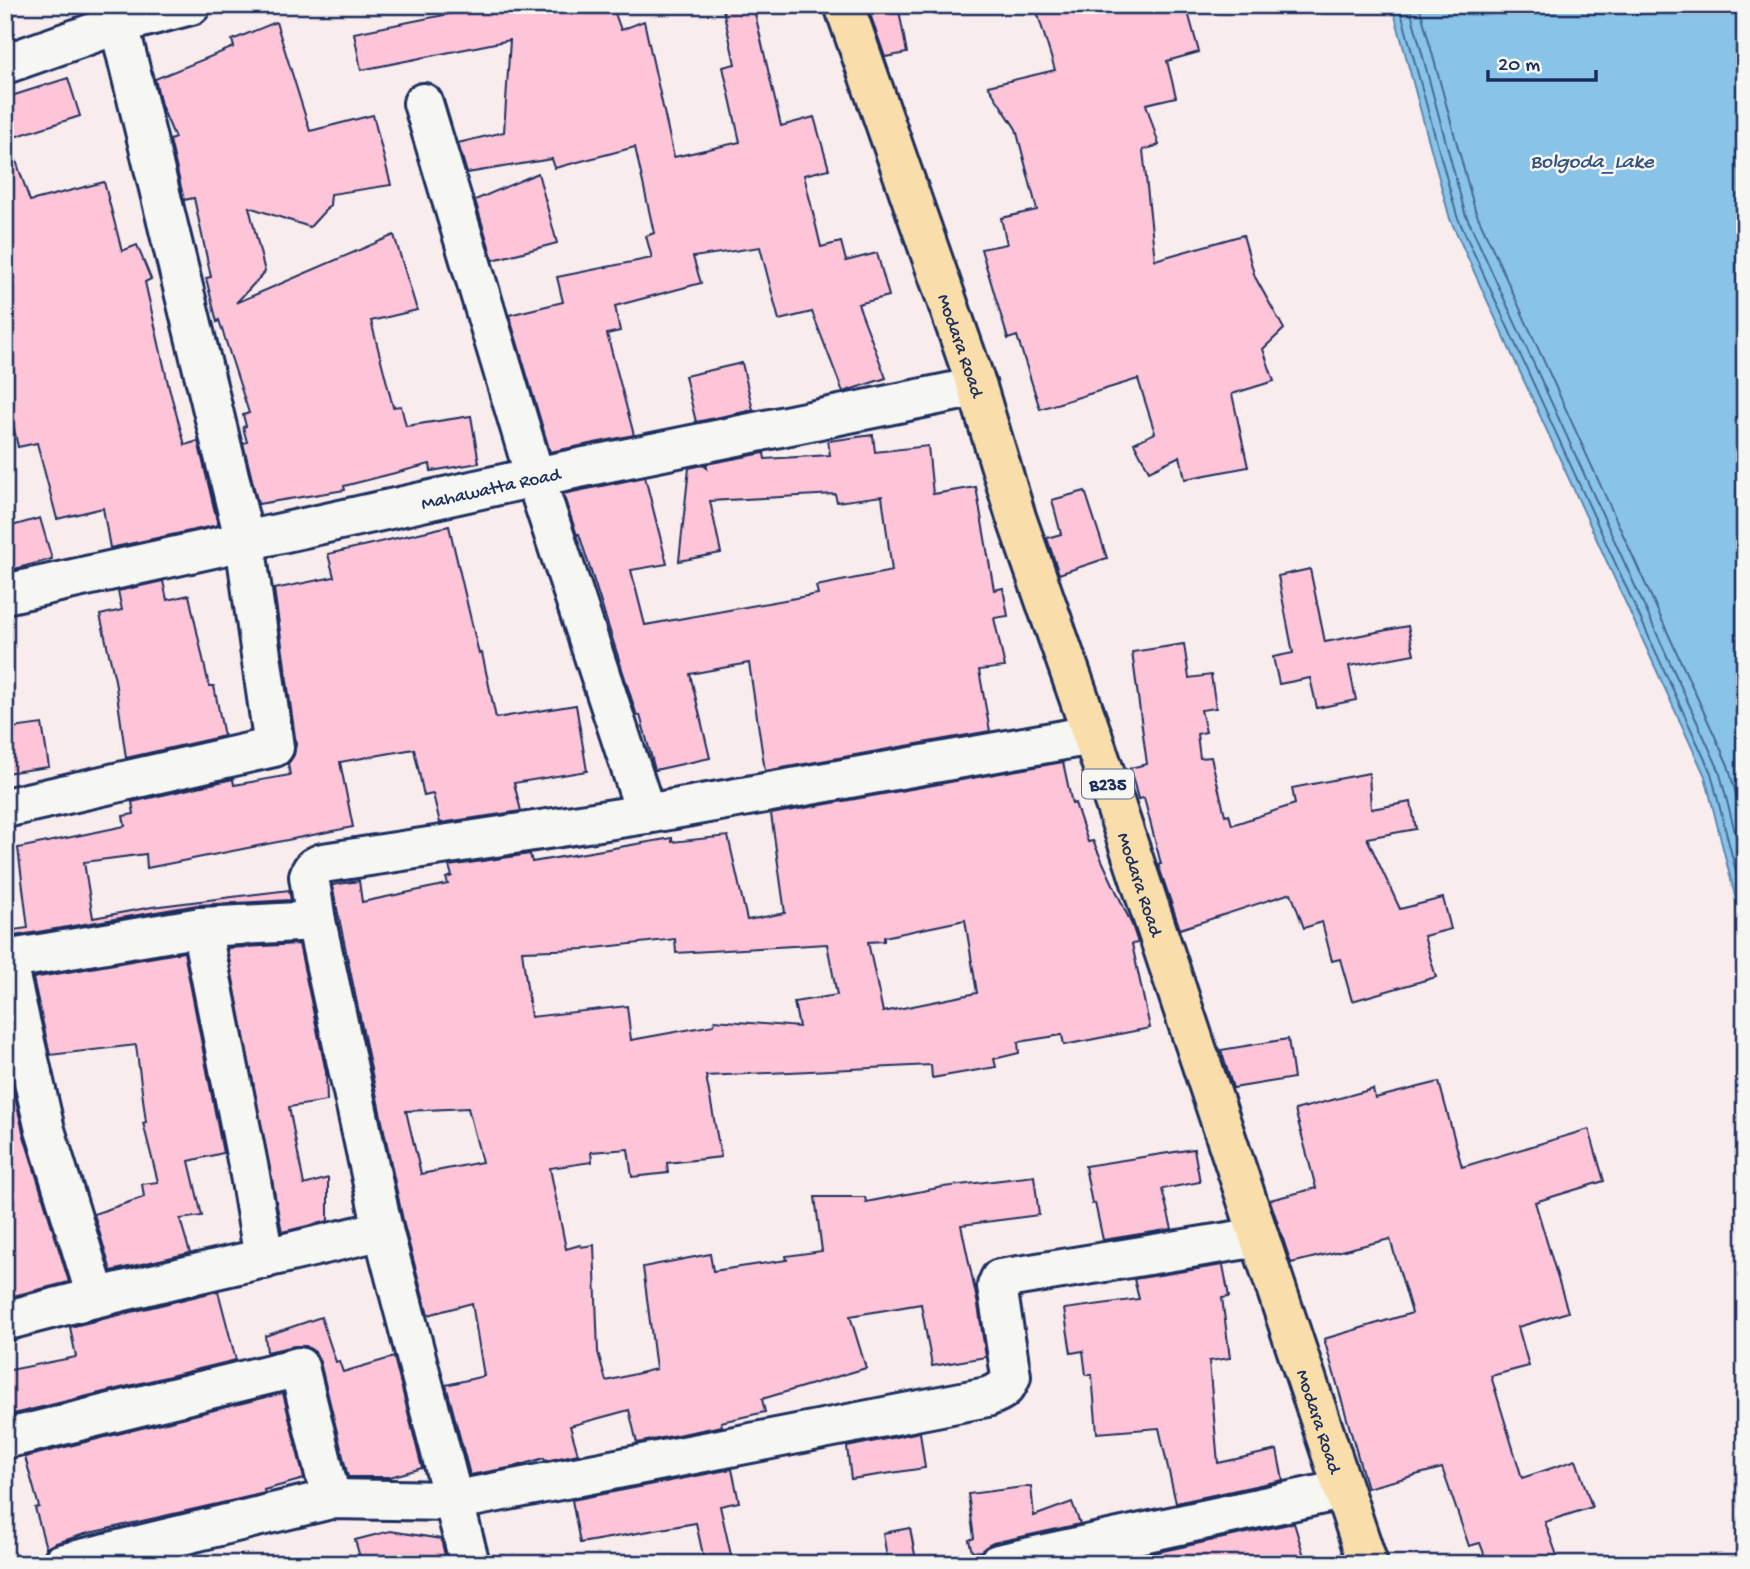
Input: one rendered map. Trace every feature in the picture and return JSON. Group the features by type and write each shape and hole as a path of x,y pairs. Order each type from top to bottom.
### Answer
{"main road":[{"name":"Modara Road","path":"844,5 977,387 1016,517 1092,735 1368,1564"}],"street":[{"path":"5,64 116,15 191,5"},
{"path":"5,808 274,747 245,542 116,15"},
{"path":"423,103 535,477 646,814"},
{"name":"Mahawatta Road","path":"5,594 535,477 977,387"},
{"path":"470,1564 383,1230 316,921 309,876 315,866 646,814 1092,735"},
{"path":"96,1296 45,1130 6,959 201,927 316,921"},
{"path":"201,927 264,1259"},
{"path":"5,1321 96,1296 383,1230"},
{"path":"61,1564 331,1499 452,1500 1000,1392 1008,1386 1011,1376 997,1286 1000,1279 1259,1237"},
{"path":"5,1438 299,1367 331,1499"},
{"path":"998,1564 1342,1490"}],"water":[{"name":"Bolgoda_Lake","path":"1392,5 1745,5 1745,936 1705,776 1450,219"}],"building":[{"path":"452,5 612,5 621,30 644,21 674,157 740,142 723,67 735,64 722,5 753,5 781,126 814,117 829,169 804,175 821,247 841,242 846,261 877,253 889,296 858,304 886,378 843,392 812,312 779,320 760,247 693,257 701,283 615,306 620,331 607,334 634,435 550,452 509,315 563,302 557,277 652,258 646,236 654,233 635,147 555,168 552,159 467,173 458,143 504,132 510,40 361,70 354,33 454,13"},
{"path":"867,5 898,5 907,53 885,57"},
{"path":"1035,5 1186,5 1199,52 1167,61 1176,97 1146,104 1159,145 1143,150 1155,260 1243,235 1255,277 1284,329 1263,349 1274,381 1232,394 1248,467 1185,479 1180,456 1149,471 1134,443 1155,433 1138,379 1040,409 1017,336 1008,339 981,249 1007,244 1001,218 1037,210 1016,129 988,86 1055,70"},
{"path":"276,22 310,131 373,115 391,185 331,194 330,205 310,227 249,207 265,272 236,303 394,235 417,310 371,321 393,407 401,406 406,426 471,416 479,463 431,471 430,464 344,486 345,490 258,504 243,443 247,442 243,415 249,413 219,320 217,322 206,278 211,277 194,198 184,200 170,140 175,138 161,105 155,79 234,47 232,40"},
{"path":"68,78 80,116 5,140 5,98"},
{"path":"10,143 30,201 104,182 122,251 137,245 151,279 145,282 169,388 185,445 198,441 218,525 110,548 103,508 57,519 37,443 18,447 5,388 5,144"},
{"path":"538,173 557,243 493,260 475,200"},
{"path":"742,363 753,410 696,422 685,376"},
{"path":"873,435 875,452 928,446 933,494 976,487 994,590 1003,588 1008,616 994,618 1005,667 979,670 990,731 765,771 749,663 690,674 710,758 655,770 640,715 637,716 579,534 577,535 563,494 645,477 667,564 631,570 645,625 818,594 816,586 892,571 882,496 837,502 835,494 710,501 721,553 679,561 689,468 703,465 707,468 706,464 764,453 765,459 830,455 828,441"},
{"path":"1085,491 1107,558 1059,574 1047,538 1061,534 1052,500"},
{"path":"40,518 52,559 14,569 5,540 5,528"},
{"path":"449,526 496,718 576,705 587,771 514,783 521,811 440,823 433,794 424,796 414,749 340,762 353,827 147,868 146,854 84,862 93,918 152,907 289,890 291,900 197,905 14,936 13,930 28,928 18,848 125,826 123,816 134,814 132,802 233,779 234,785 290,775 288,764 294,755 296,744 274,589 334,577 328,554"},
{"path":"1310,569 1325,642 1408,626 1414,654 1349,666 1356,700 1317,708 1310,678 1279,684 1273,657 1293,653 1278,576"},
{"path":"163,581 167,600 189,595 209,686 214,686 224,736 126,758 115,680 100,615 122,610 118,591"},
{"path":"1184,644 1189,678 1211,675 1216,708 1201,710 1206,732 1197,734 1200,758 1211,757 1225,815 1229,814 1232,825 1295,804 1292,788 1369,773 1371,809 1411,802 1416,829 1367,838 1400,909 1443,898 1451,929 1424,936 1436,977 1352,1001 1340,959 1332,961 1322,922 1304,928 1291,893 1180,929 1158,864 1161,864 1144,798 1138,799 1130,768 1147,764 1132,652"},
{"path":"42,724 49,767 5,773 5,729"},
{"path":"1063,762 1072,804 1075,803 1088,842 1093,841 1138,943 1132,944 1150,1028 1064,1045 1062,1035 1018,1042 1019,1053 994,1059 996,1067 932,1078 931,1065 706,1076 721,1157 667,1163 668,1173 632,1177 628,1149 591,1152 592,1162 550,1168 566,1249 594,1245 598,1352 606,1381 656,1369 643,1267 710,1254 713,1271 787,1260 786,1256 822,1251 815,1197 865,1197 866,1202 943,1187 1034,1176 1039,1215 961,1225 986,1357 932,1366 921,1304 850,1316 866,1368 762,1399 765,1412 721,1422 722,1426 637,1443 629,1410 570,1426 578,1454 545,1461 544,1458 470,1475 446,1385 484,1376 472,1303 428,1315 404,1225 332,885 359,881 362,902 448,884 446,878 452,876 449,866 530,854 532,862 672,838 672,842 728,836 747,920 785,913 771,814","holes":["965,920 977,993 883,1012 868,942 884,941 884,937","675,939 676,953 827,944 837,995 794,1002 799,1027 715,1020 714,1025 631,1040 627,1006 531,1017 522,951 586,949","468,1108 482,1162 421,1174 406,1111"]},
{"path":"299,944 326,1072 327,1101 289,1107 304,1185 328,1178 328,1221 282,1232 227,948"},
{"path":"184,952 223,1153 189,1161 202,1216 180,1219 190,1253 111,1271 94,1214 144,1197 142,1184 158,1182 143,1123 146,1122 136,1045 50,1055 33,978"},
{"path":"1288,1039 1294,1078 1233,1088 1221,1050"},
{"path":"5,1054 24,1136 69,1282 5,1298"},
{"path":"1439,1082 1462,1167 1589,1129 1604,1181 1535,1202 1568,1312 1518,1327 1529,1366 1491,1376 1522,1478 1576,1460 1592,1507 1545,1522 1560,1564 1488,1564 1480,1543 1469,1546 1442,1468 1367,1488 1324,1339 1412,1313 1390,1239 1291,1263 1270,1200 1316,1188 1295,1110 1373,1089 1375,1098"},
{"path":"1194,1149 1200,1182 1162,1189 1172,1229 1103,1240 1095,1203 1092,1204 1085,1166"},
{"path":"1223,1265 1229,1297 1222,1298 1230,1358 1209,1361 1218,1463 1277,1450 1283,1480 1176,1503 1159,1428 1097,1433 1092,1375 1086,1375 1083,1351 1071,1353 1064,1309 1139,1299 1134,1279"},
{"path":"218,1291 236,1360 5,1416 5,1371 76,1357 70,1327"},
{"path":"321,1317 336,1362 339,1361 343,1372 394,1357 422,1468 390,1477 348,1477 320,1362 315,1352 306,1346 294,1346 267,1352 265,1336"},
{"path":"283,1393 304,1479 264,1490 265,1493 85,1534 46,1548 35,1508 39,1507 25,1457"},
{"path":"920,1432 925,1468 851,1479 847,1447"},
{"path":"732,1469 739,1502 720,1506 733,1564 705,1564 696,1523 580,1543 572,1500"},
{"path":"1031,1486 1034,1516 1072,1502 1080,1524 993,1543 981,1551 972,1552 969,1540 974,1538 968,1494"},
{"path":"1294,1523 1304,1556 1278,1564 1116,1564 1116,1561"},
{"path":"910,1528 916,1560 888,1564 883,1533"},
{"path":"390,1531 441,1539 447,1564 362,1564 355,1540"}]}
